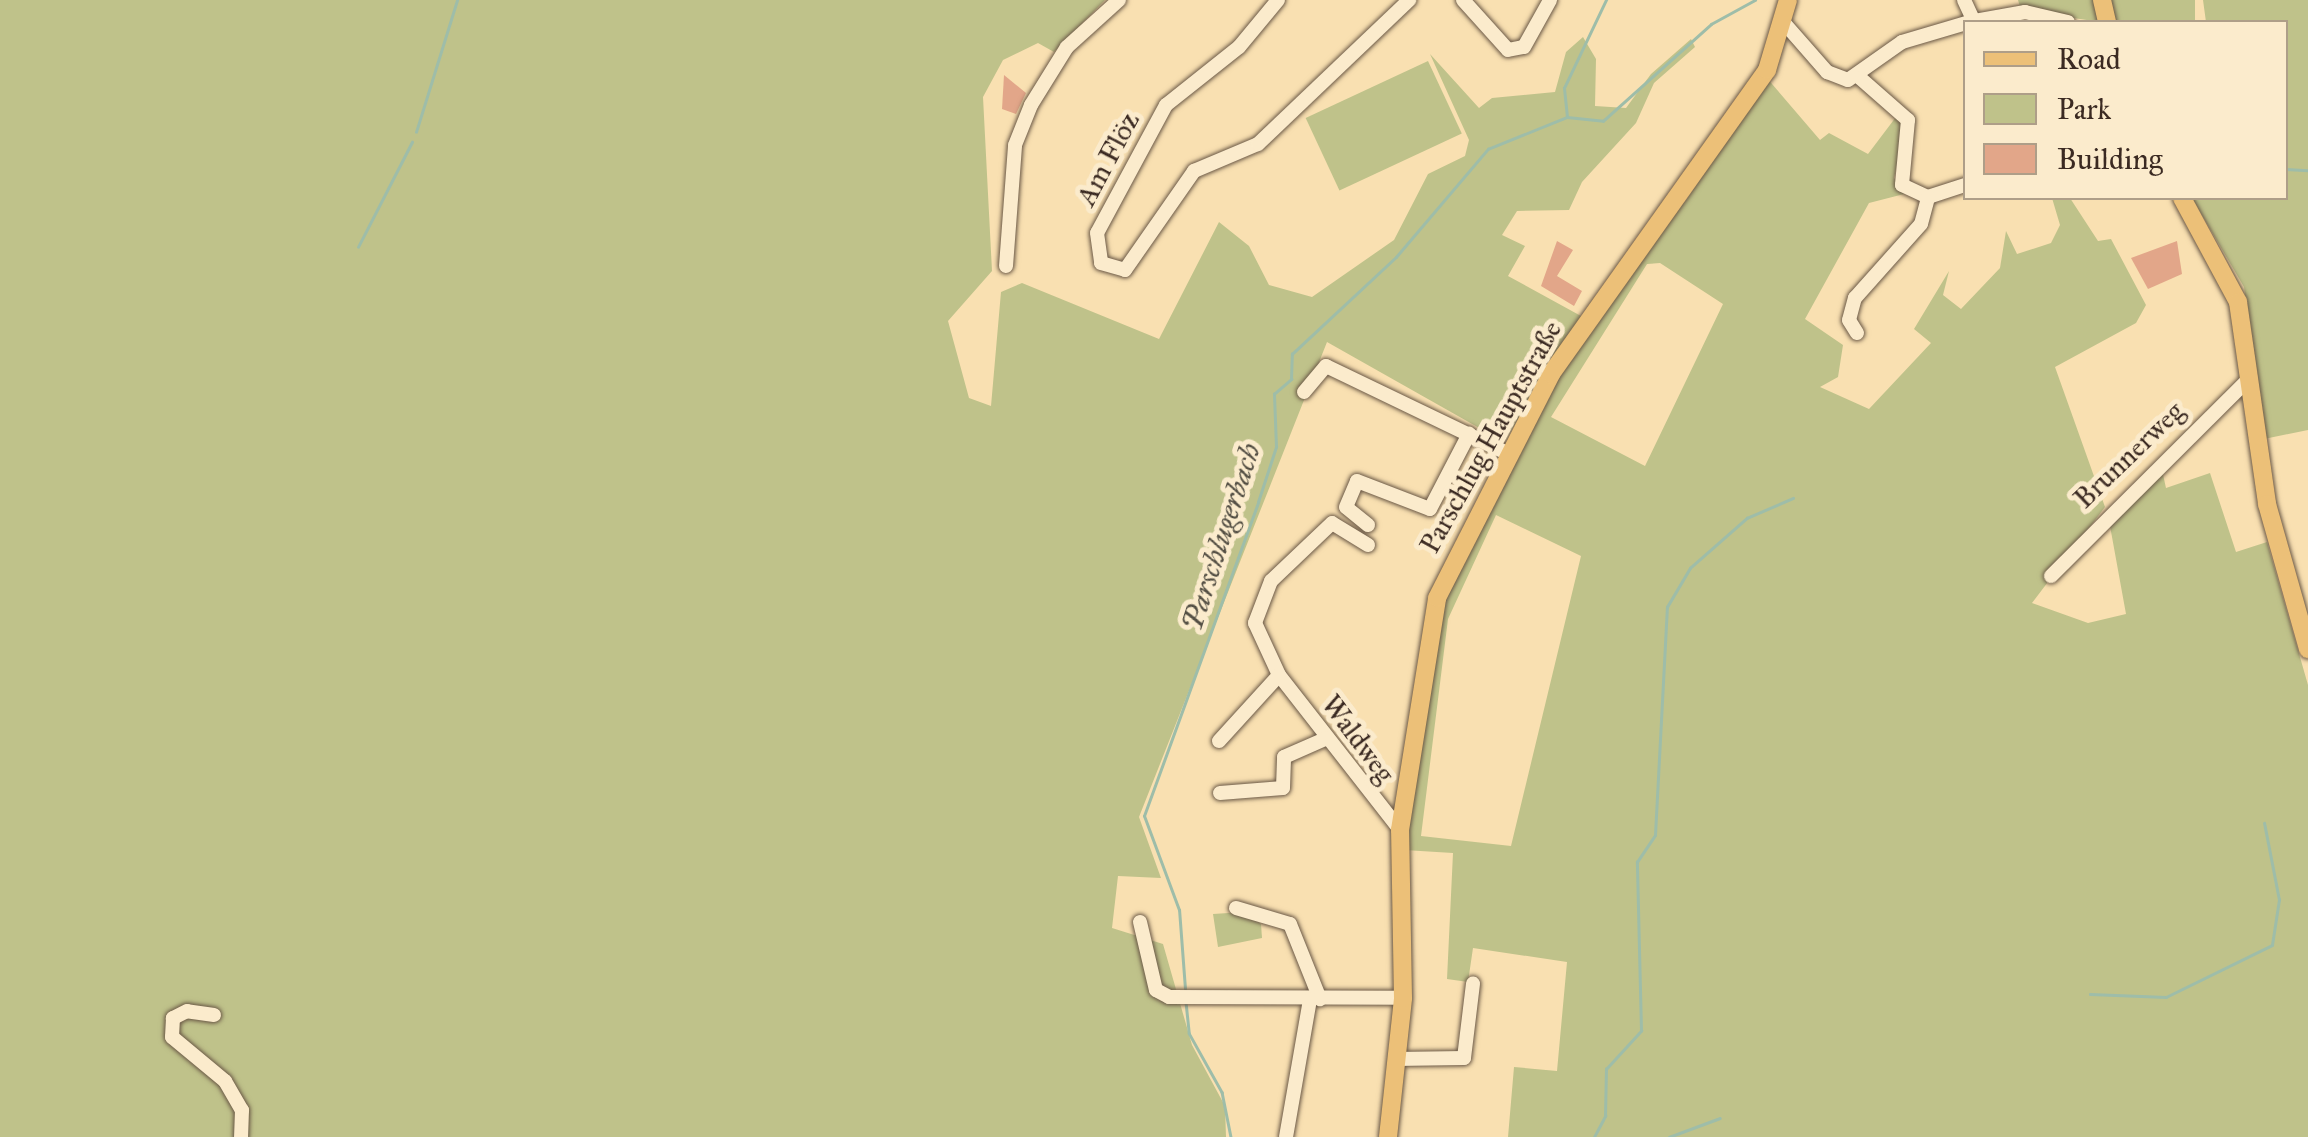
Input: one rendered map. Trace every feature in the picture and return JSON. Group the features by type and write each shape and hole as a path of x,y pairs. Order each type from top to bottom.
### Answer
{"main road":[{"name":"Parschlug Hauptstraße","path":"1388,1137 1403,998 1400,830 1436,598 1506,453 1605,291 1760,82 1785,24 1788,0"},
{"path":"2183,200 2238,302 2267,504 2308,648"}],"street":[{"path":"1006,266 1015,145 1031,105 1067,47 1119,0"},
{"name":"Am Flöz","path":"1278,0 1239,47 1166,105 1097,233 1101,263 1125,270 1194,171 1258,144 1409,0"},
{"path":"1463,0 1508,50 1524,47 1550,0"},
{"path":"1981,20 2025,12 2059,20"},
{"path":"1785,24 1827,72 1860,78 1908,120 1898,180 1928,197 1963,186"},
{"path":"1860,78 1902,42 1963,24"},
{"path":"1856,332 1849,320 1855,298 1921,224 1928,197"},
{"path":"1304,392 1326,366 1506,453"},
{"name":"Brunnerweg","path":"2050,576 2250,378"},
{"path":"1368,525 1346,508 1357,481 1430,509 1469,434"},
{"name":"Waldweg","path":"1368,545 1332,522 1261,594 1255,623 1279,675 1400,830"},
{"path":"1219,742 1279,675"},
{"path":"1220,793 1283,788 1284,757 1327,738"},
{"path":"1236,908 1290,924 1315,999 1286,1137"},
{"path":"1140,922 1175,997 1403,998"},
{"path":"1395,1059 1464,1058 1472,984"},
{"path":"214,1015 187,1010 173,1018 172,1037 225,1081 242,1110 241,1137"}],"green space":[{"path":"0,0 1105,0 1054,52 1038,43 1003,60 983,97 992,271 948,321 969,398 991,406 1001,292 1022,283 1159,339 1219,222 1249,246 1269,285 1312,297 1394,240 1428,174 1465,156 1469,140 1430,54 1479,108 1492,98 1555,92 1566,52 1583,37 1596,59 1595,106 1626,108 1651,74 1691,39 1695,47 1654,83 1636,123 1582,182 1569,210 1517,211 1502,235 1525,246 1508,276 1581,316 1504,442 1327,342 1139,817 1161,878 1118,876 1112,928 1163,944 1192,1045 1225,1106 1226,1137 0,1137"},
{"path":"2018,0 2095,0 2100,20 2087,20 2021,10"},
{"path":"2108,0 2195,0 2195,20 2108,20"},
{"path":"2203,0 2308,0 2308,430 2264,439 2244,287 2193,200 2288,200 2288,20 2206,20"},
{"path":"1428,61 1462,134 1339,191 1306,118"},
{"path":"1766,77 1820,140 1829,133 1868,154 1899,113 1904,133 1894,178 1908,193 1869,203 1805,319 1843,345 1838,377 1820,387 1869,409 1931,343 1914,329 1949,271 1943,295 1961,309 2000,268 2006,231 2017,254 2051,243 2060,225 2053,200 2071,200 2098,241 2111,239 2146,305 2136,323 2055,367 2105,507 2032,603 2088,623 2126,614 2108,515 2160,461 2166,488 2210,473 2236,552 2267,542 2308,685 2308,1137 1508,1137 1514,1067 1557,1071 1567,962 1473,948 1468,982 1447,979 1453,853 1404,850 1429,640 1483,505 1616,281 1687,199","holes":["1660,263 1723,304 1645,466 1551,417 1647,264","1496,515 1581,556 1511,846 1421,836 1448,619"]},
{"path":"1244,912 1261,924 1262,938 1218,947 1213,914"}],"building":[{"path":"1004,75 1026,93 1016,114 1002,109"},
{"path":"1557,241 1573,250 1557,276 1582,291 1574,306 1541,286"},
{"path":"2177,241 2182,274 2148,289 2131,258"}],"waterway":[{"path":"416,132 457,0"},
{"path":"1567,117 1564,88 1606,0"},
{"name":"Parschlugerbach","path":"1185,989 1179,910 1144,816 1276,447 1274,394 1291,379 1292,354 1396,257 1488,149 1567,117 1603,121 1711,24 1755,0"},
{"path":"358,247 412,142"},
{"path":"2288,169 2308,170"},
{"path":"1594,1137 1605,1116 1606,1069 1641,1031 1637,862 1655,835 1667,607 1690,568 1747,518 1793,498"},
{"path":"2090,994 2166,997 2272,945 2279,900 2264,823"},
{"name":"Parschlugerbach","path":"1186,1002 1189,1033 1222,1092 1231,1137"},
{"path":"1669,1137 1720,1118"}]}
